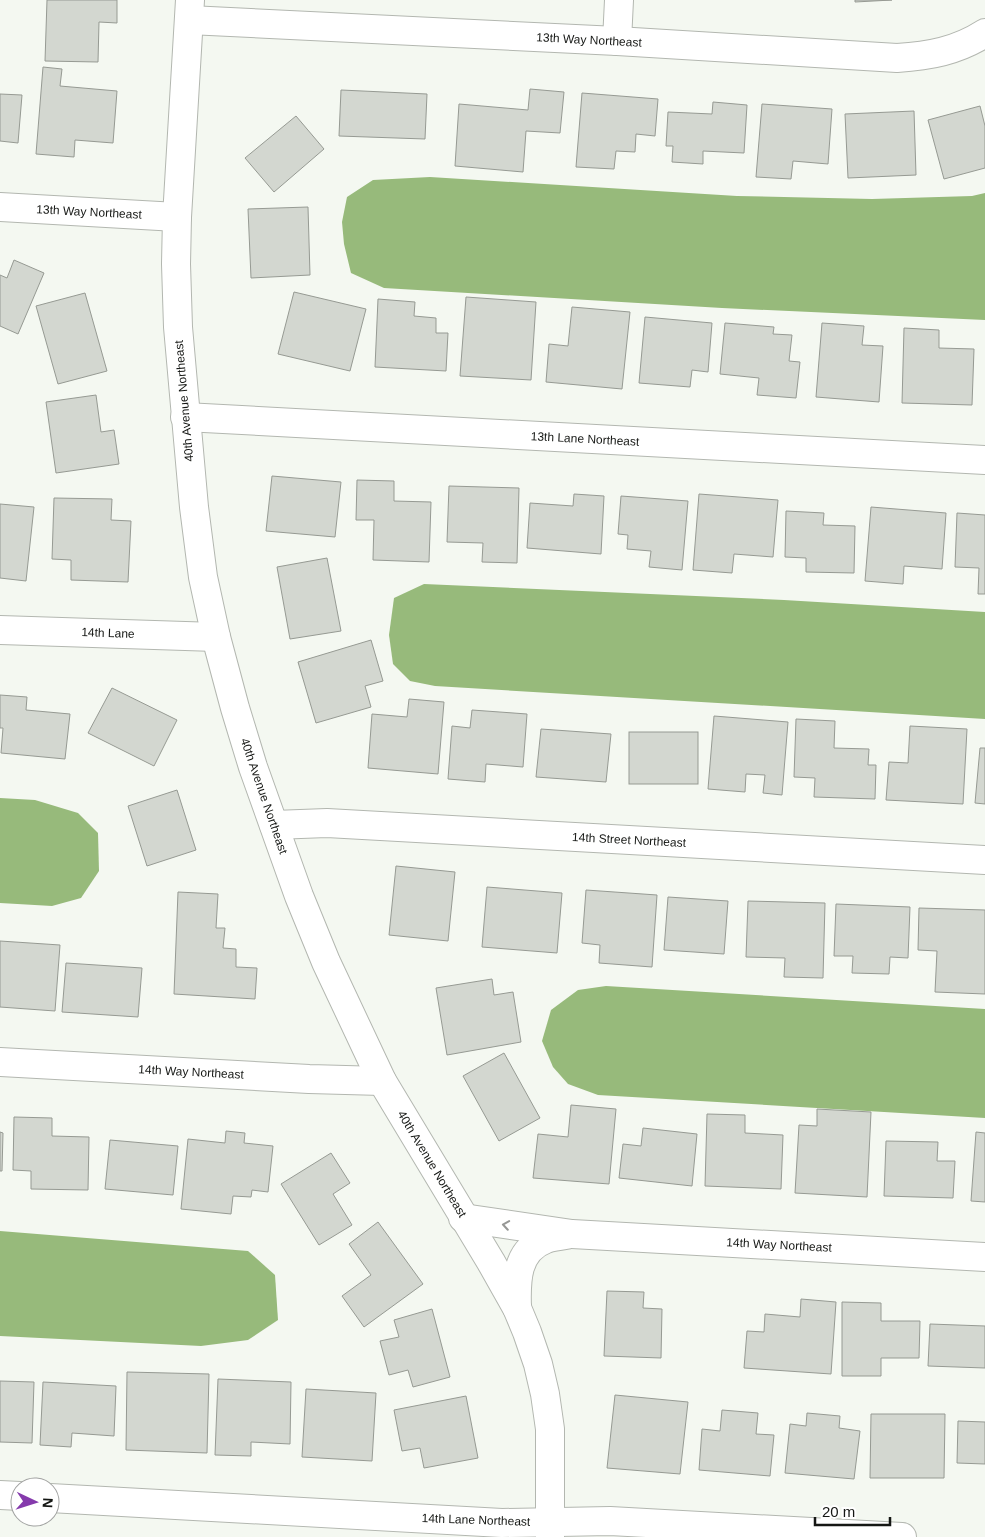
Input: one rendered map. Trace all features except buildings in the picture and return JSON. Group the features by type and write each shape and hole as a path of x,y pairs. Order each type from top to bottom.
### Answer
{"street":[{"path":"616,41 619,0"},
{"name":"13th Way Northeast","path":"190,10 616,41 897,58 947,52 972,42 985,33"},
{"name":"40th Avenue Northeast","path":"190,10 177,217 178,327 194,507 203,577 216,637 253,767 298,896 326,962 382,1081 517,1308 538,1364 550,1429 550,1529"},
{"name":"13th Way Northeast","path":"0,207 177,217"},
{"name":"13th Lane Northeast","path":"185,417 985,460"},
{"name":"14th Lane","path":"0,630 216,637"},
{"name":"14th Street Northeast","path":"274,825 327,823 985,860"},
{"name":"14th Way Northeast","path":"0,1062 299,1079 382,1081"},
{"name":"14th Way Northeast","path":"464,1218 572,1234 985,1257"},
{"name":"14th Way Northeast","path":"517,1308 518,1272 524,1257 533,1246 546,1239 572,1234"},
{"name":"14th Lane Northeast","path":"60,1499 502,1523 550,1529 610,1521 902,1537"}],"shaded area":[{"path":"430,177 737,196 872,199 972,196 985,193 985,320 722,308 384,288 351,273 344,244 342,222 347,197 373,180"},
{"path":"424,584 784,600 985,612 985,719 435,686 410,681 393,664 389,635 394,598"},
{"path":"0,798 35,800 78,813 98,833 99,871 81,898 52,906 0,903"},
{"path":"606,986 985,1009 985,1118 598,1095 568,1084 553,1067 542,1041 551,1010 578,990"},
{"path":"0,1231 248,1251 275,1275 278,1320 248,1340 201,1346 0,1336"}]}
